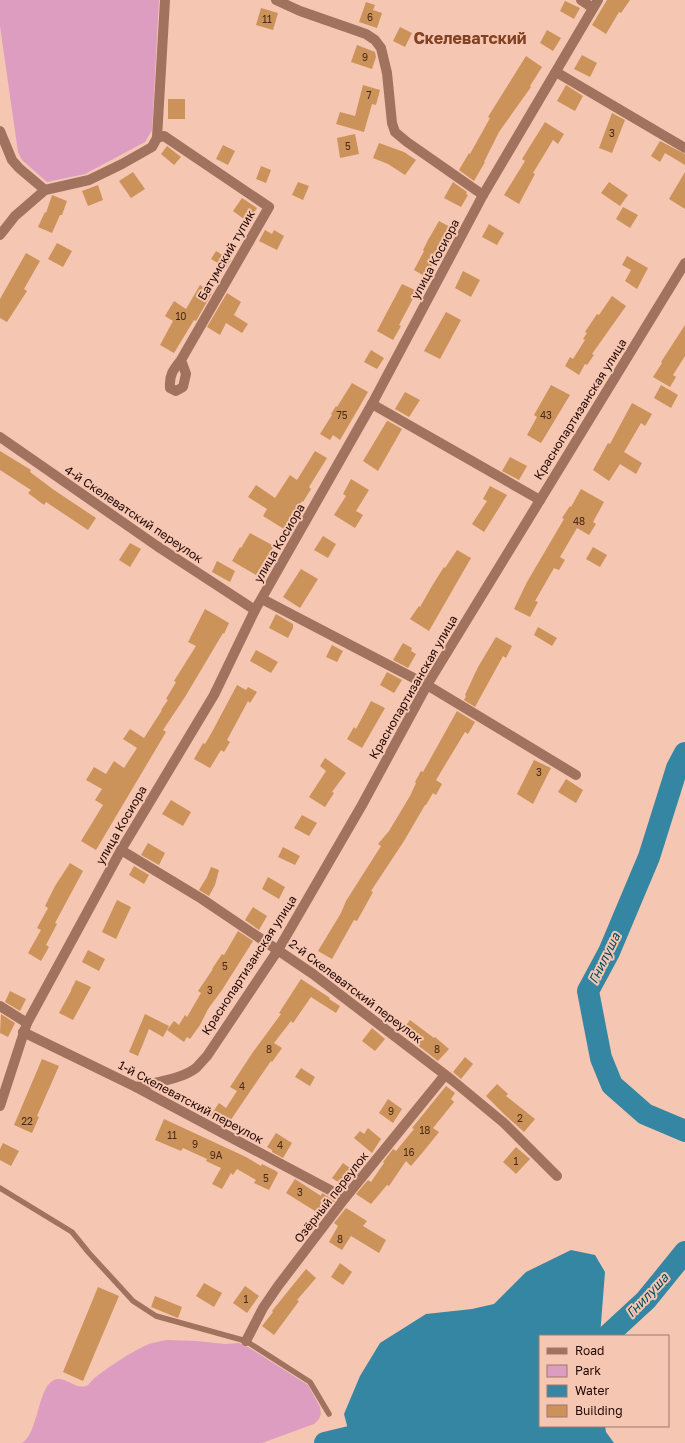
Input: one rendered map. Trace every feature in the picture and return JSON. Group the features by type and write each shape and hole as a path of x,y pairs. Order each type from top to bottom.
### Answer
{"street":[{"path":"0,235 15,216 45,190 89,180 152,147 157,138 165,0"},
{"path":"276,0 300,11 366,34 375,40 381,48 387,73 392,123 395,132 407,142 484,195"},
{"path":"581,0 596,4"},
{"name":"улица Косиора","path":"0,1106 25,1028 121,850 214,695 255,610 372,404 484,195 596,4"},
{"path":"556,72 685,148"},
{"path":"0,131 12,160 19,168 45,190"},
{"name":"Батумский тупик","path":"157,138 164,136 270,207 169,378 170,388 176,391 183,387 186,374 181,360"},
{"name":"Краснопартизанская улица","path":"136,1087 187,1074 197,1067 207,1056 278,950 362,805 427,685 685,263"},
{"path":"372,404 540,500"},
{"name":"4-й Скелеватский переулок","path":"0,437 157,546 255,610"},
{"path":"262,599 427,685 576,775"},
{"name":"2-й Скелеватский переулок","path":"121,850 202,899 313,974 445,1075 504,1123 558,1176"},
{"name":"1-й Скелеватский переулок","path":"0,1006 25,1028 345,1198"},
{"name":"Озёрный переулок","path":"246,1341 266,1303 345,1198 445,1075"}],"lane":[{"path":"0,1188 72,1232 133,1302 156,1316 246,1341 310,1382 329,1414"}],"green space":[{"path":"0,0 159,0 152,130 145,142 85,174 47,182 22,160 18,152 0,26"},
{"path":"167,1340 225,1344 239,1343 248,1347 308,1385 320,1407 321,1414 319,1419 314,1424 262,1443 22,1443 27,1439 31,1432 42,1398 48,1385 53,1380 63,1380 83,1387 88,1385 96,1377 122,1358 136,1350 149,1344"}],"water":[{"path":"571,1250 595,1255 605,1272 600,1335 539,1335 539,1427 605,1427 606,1432 614,1443 354,1443 350,1437 344,1414 360,1376 380,1343 426,1314 472,1309 494,1304 526,1272"}],"building":[{"path":"607,0 630,0 621,13 619,12 606,34 592,25"},
{"path":"565,1 580,8 574,19 560,11"},
{"path":"366,2 375,5 373,10 382,13 377,28 359,22"},
{"path":"261,8 278,13 273,30 256,25"},
{"path":"400,27 412,33 405,47 393,41"},
{"path":"547,30 561,38 553,51 540,43"},
{"path":"357,45 375,52 376,57 372,69 351,62"},
{"path":"582,55 597,63 590,77 574,69"},
{"path":"526,56 542,67 530,86 531,87 499,132 474,181 459,170 469,153 470,154 490,118 488,117"},
{"path":"363,85 380,90 376,105 372,104 364,132 336,124 340,112 355,116"},
{"path":"566,85 583,96 575,111 557,101"},
{"path":"168,99 185,99 185,119 168,119"},
{"path":"612,113 625,120 612,153 599,148"},
{"path":"545,122 564,134 558,144 553,140 533,173 535,174 519,204 504,195 525,161 522,159"},
{"path":"355,134 359,154 340,158 337,138"},
{"path":"660,141 685,154 685,165 665,153 660,162 651,156"},
{"path":"379,143 404,152 416,160 405,175 388,164 373,158"},
{"path":"223,145 235,151 228,165 216,159"},
{"path":"167,146 181,157 174,165 161,154"},
{"path":"261,166 271,170 266,183 256,179"},
{"path":"133,172 145,189 131,198 119,181"},
{"path":"685,172 685,209 669,199"},
{"path":"298,182 309,186 303,200 292,195"},
{"path":"453,182 467,192 466,194 468,195 461,207 444,198"},
{"path":"609,182 628,195 620,206 601,193"},
{"path":"98,185 103,200 88,206 82,191"},
{"path":"52,195 67,201 62,215 60,215 52,233 38,227 45,212 46,213"},
{"path":"242,198 257,208 248,222 233,211"},
{"path":"623,207 638,215 630,228 616,219"},
{"path":"439,221 452,228 426,277 414,270"},
{"path":"489,224 504,233 497,245 482,237"},
{"path":"265,230 272,234 274,230 284,236 277,250 259,241"},
{"path":"57,243 72,251 63,267 48,259"},
{"path":"216,251 231,260 226,268 211,259"},
{"path":"26,253 40,261 24,289 27,291 7,322 0,318 0,299"},
{"path":"627,256 648,268 637,289 625,281 631,270 622,265"},
{"path":"463,271 480,280 471,297 455,288"},
{"path":"402,284 417,291 399,325 401,326 393,340 377,331"},
{"path":"200,285 212,293 196,321 194,320 174,353 160,345 173,321 165,316 174,301 186,309"},
{"path":"227,293 241,302 234,315 248,324 242,333 226,323 220,335 207,327"},
{"path":"612,296 626,306 592,354 594,355 587,365 585,364 579,375 565,366 570,357 573,359 585,340 583,339 587,333 585,332 597,314 599,315"},
{"path":"446,312 461,320 440,359 424,351"},
{"path":"685,325 685,356 673,375 676,377 670,387 653,377"},
{"path":"371,350 384,358 377,369 364,362"},
{"path":"352,383 368,392 340,440 333,435 330,440 320,434 336,406 337,407"},
{"path":"551,385 570,395 541,443 527,435 537,417 534,415"},
{"path":"661,385 678,395 671,408 654,398"},
{"path":"405,392 420,400 409,417 395,409"},
{"path":"632,403 652,414 645,426 641,423 624,452 642,463 636,474 620,464 609,481 593,470 608,443 610,444"},
{"path":"387,421 402,429 378,471 363,461"},
{"path":"0,451 31,470 30,472 54,490 96,518 88,530 46,502 44,505 28,493 31,490 0,470"},
{"path":"315,451 327,458 309,487 311,489 284,529 263,516 267,509 248,497 256,485 275,498 290,475 297,480"},
{"path":"510,457 527,466 519,480 502,471"},
{"path":"351,479 369,490 356,511 363,515 355,528 334,515 346,496 343,494"},
{"path":"490,486 507,495 484,532 472,524 487,501 483,499"},
{"path":"581,489 604,502 593,522 596,524 589,535 577,528 560,557 565,560 559,570 554,568 535,601 538,602 530,617 514,609 527,582 564,519 562,518 570,506 571,507"},
{"path":"250,533 274,546 256,575 232,561"},
{"path":"323,536 336,544 328,558 314,550"},
{"path":"130,543 141,549 130,567 119,560"},
{"path":"593,547 607,555 600,567 586,559"},
{"path":"457,550 471,558 429,631 410,619 419,606 420,607 444,567 445,568"},
{"path":"217,561 235,571 230,582 212,572"},
{"path":"301,569 318,579 300,608 283,597"},
{"path":"205,609 229,623 224,634 223,633 185,697 163,730 166,732 96,850 81,841 103,805 95,800 102,789 86,780 94,767 106,774 114,761 124,768 137,748 123,739 130,729 144,738 162,710 168,700 166,699 176,682 174,681 196,646 188,642"},
{"path":"276,614 293,624 293,628 288,638 269,628"},
{"path":"538,627 557,638 552,646 534,635"},
{"path":"496,637 512,646 506,658 503,656 475,707 464,700 465,695 478,667"},
{"path":"403,643 412,648 411,651 416,654 408,668 393,660"},
{"path":"332,645 343,651 337,662 326,657"},
{"path":"256,650 278,662 271,673 250,661"},
{"path":"387,672 402,680 394,693 380,685"},
{"path":"237,685 246,690 248,687 257,692 250,703 248,701 227,740 230,742 224,752 221,750 210,768 194,759 203,743 205,744 212,732"},
{"path":"371,701 385,708 362,748 347,739 354,727 356,729"},
{"path":"457,711 475,722 468,734 465,732 436,780 442,784 436,795 433,793 425,805 404,841 371,891 373,892 357,921 354,920 332,959 318,951 341,913 346,901 381,846 378,844 389,831 410,796 421,771 423,772"},
{"path":"325,758 346,773 332,792 334,793 325,807 309,797 326,771 320,766"},
{"path":"534,760 551,768 533,804 517,794"},
{"path":"566,779 583,790 576,803 558,792"},
{"path":"171,800 191,812 183,826 162,814"},
{"path":"302,815 317,823 309,836 294,828"},
{"path":"148,843 165,853 159,865 141,855"},
{"path":"283,847 300,856 295,865 278,857"},
{"path":"70,863 83,871 55,923 57,924 46,945 49,947 41,961 28,953 41,930 37,928 48,908 45,906 55,886"},
{"path":"134,866 149,875 144,884 129,875"},
{"path":"211,867 219,870 215,885 209,896 199,890"},
{"path":"268,877 285,887 279,899 262,889"},
{"path":"117,900 131,907 116,939 102,932"},
{"path":"253,907 267,916 259,930 245,920"},
{"path":"238,931 253,941 208,1009 200,1025 190,1039 187,1037 184,1042 167,1030 174,1021 179,1025 185,1015 187,1017 201,993 198,991 222,954 224,955"},
{"path":"88,950 105,959 99,971 82,962"},
{"path":"301,979 340,1006 336,1013 311,997 293,1023 291,1021 274,1043 282,1048 272,1062 271,1061 226,1127 210,1116 219,1103 226,1108 237,1091 230,1087 281,1014 279,1013"},
{"path":"76,980 91,987 73,1020 59,1013"},
{"path":"10,991 26,999 20,1011 5,1002"},
{"path":"1,1014 15,1023 8,1037 0,1033"},
{"path":"145,1014 169,1026 163,1037 149,1029 138,1056 129,1052"},
{"path":"410,1020 434,1038 435,1037 449,1049 438,1061 401,1032"},
{"path":"372,1028 385,1039 375,1051 362,1041"},
{"path":"465,1057 473,1064 461,1079 453,1072"},
{"path":"42,1059 59,1066 37,1116 39,1117 32,1133 14,1125"},
{"path":"301,1068 315,1077 310,1086 295,1077"},
{"path":"497,1084 508,1094 506,1096 535,1119 524,1132 486,1096"},
{"path":"446,1086 455,1093 451,1099 454,1102 433,1128 439,1132 423,1152 411,1166 406,1161 389,1186 387,1185 371,1204 356,1194 368,1180 371,1182 393,1149 396,1151 414,1129 412,1128"},
{"path":"388,1099 402,1109 393,1123 379,1113"},
{"path":"164,1119 246,1157 261,1166 262,1164 276,1171 278,1173 269,1190 254,1183 256,1180 237,1169 233,1175 231,1173 222,1189 212,1184 221,1168 206,1161 207,1159 183,1148 181,1151 155,1140"},
{"path":"368,1128 381,1139 372,1153 354,1138 360,1131 364,1134"},
{"path":"276,1133 292,1143 283,1158 272,1152 272,1150 267,1147"},
{"path":"3,1143 19,1151 11,1166 0,1160 0,1149"},
{"path":"516,1147 530,1159 516,1174 503,1162"},
{"path":"343,1163 357,1173 346,1187 332,1178"},
{"path":"295,1179 321,1196 322,1193 335,1201 323,1216 286,1193"},
{"path":"346,1208 367,1221 363,1226 386,1240 379,1253 351,1236 342,1250 329,1242 338,1226 334,1223"},
{"path":"340,1263 352,1272 343,1285 331,1277"},
{"path":"306,1269 316,1278 297,1300 299,1301 274,1335 262,1326 273,1312 272,1311"},
{"path":"204,1283 222,1293 214,1307 196,1296"},
{"path":"245,1286 259,1296 247,1313 233,1303"},
{"path":"98,1287 119,1296 83,1381 63,1372"},
{"path":"155,1296 182,1307 178,1318 151,1307"}],"waterway":[{"name":"Гнилуша","path":"685,753 677,768 649,857 609,952 588,991 601,1058 612,1085 645,1114 685,1131"},
{"name":"Гнилуша","path":"608,1335 646,1300 685,1252"},
{"path":"325,1443 350,1437 426,1443"}],"district":[{"name":"Скелеватский","path":"470,38"}]}
